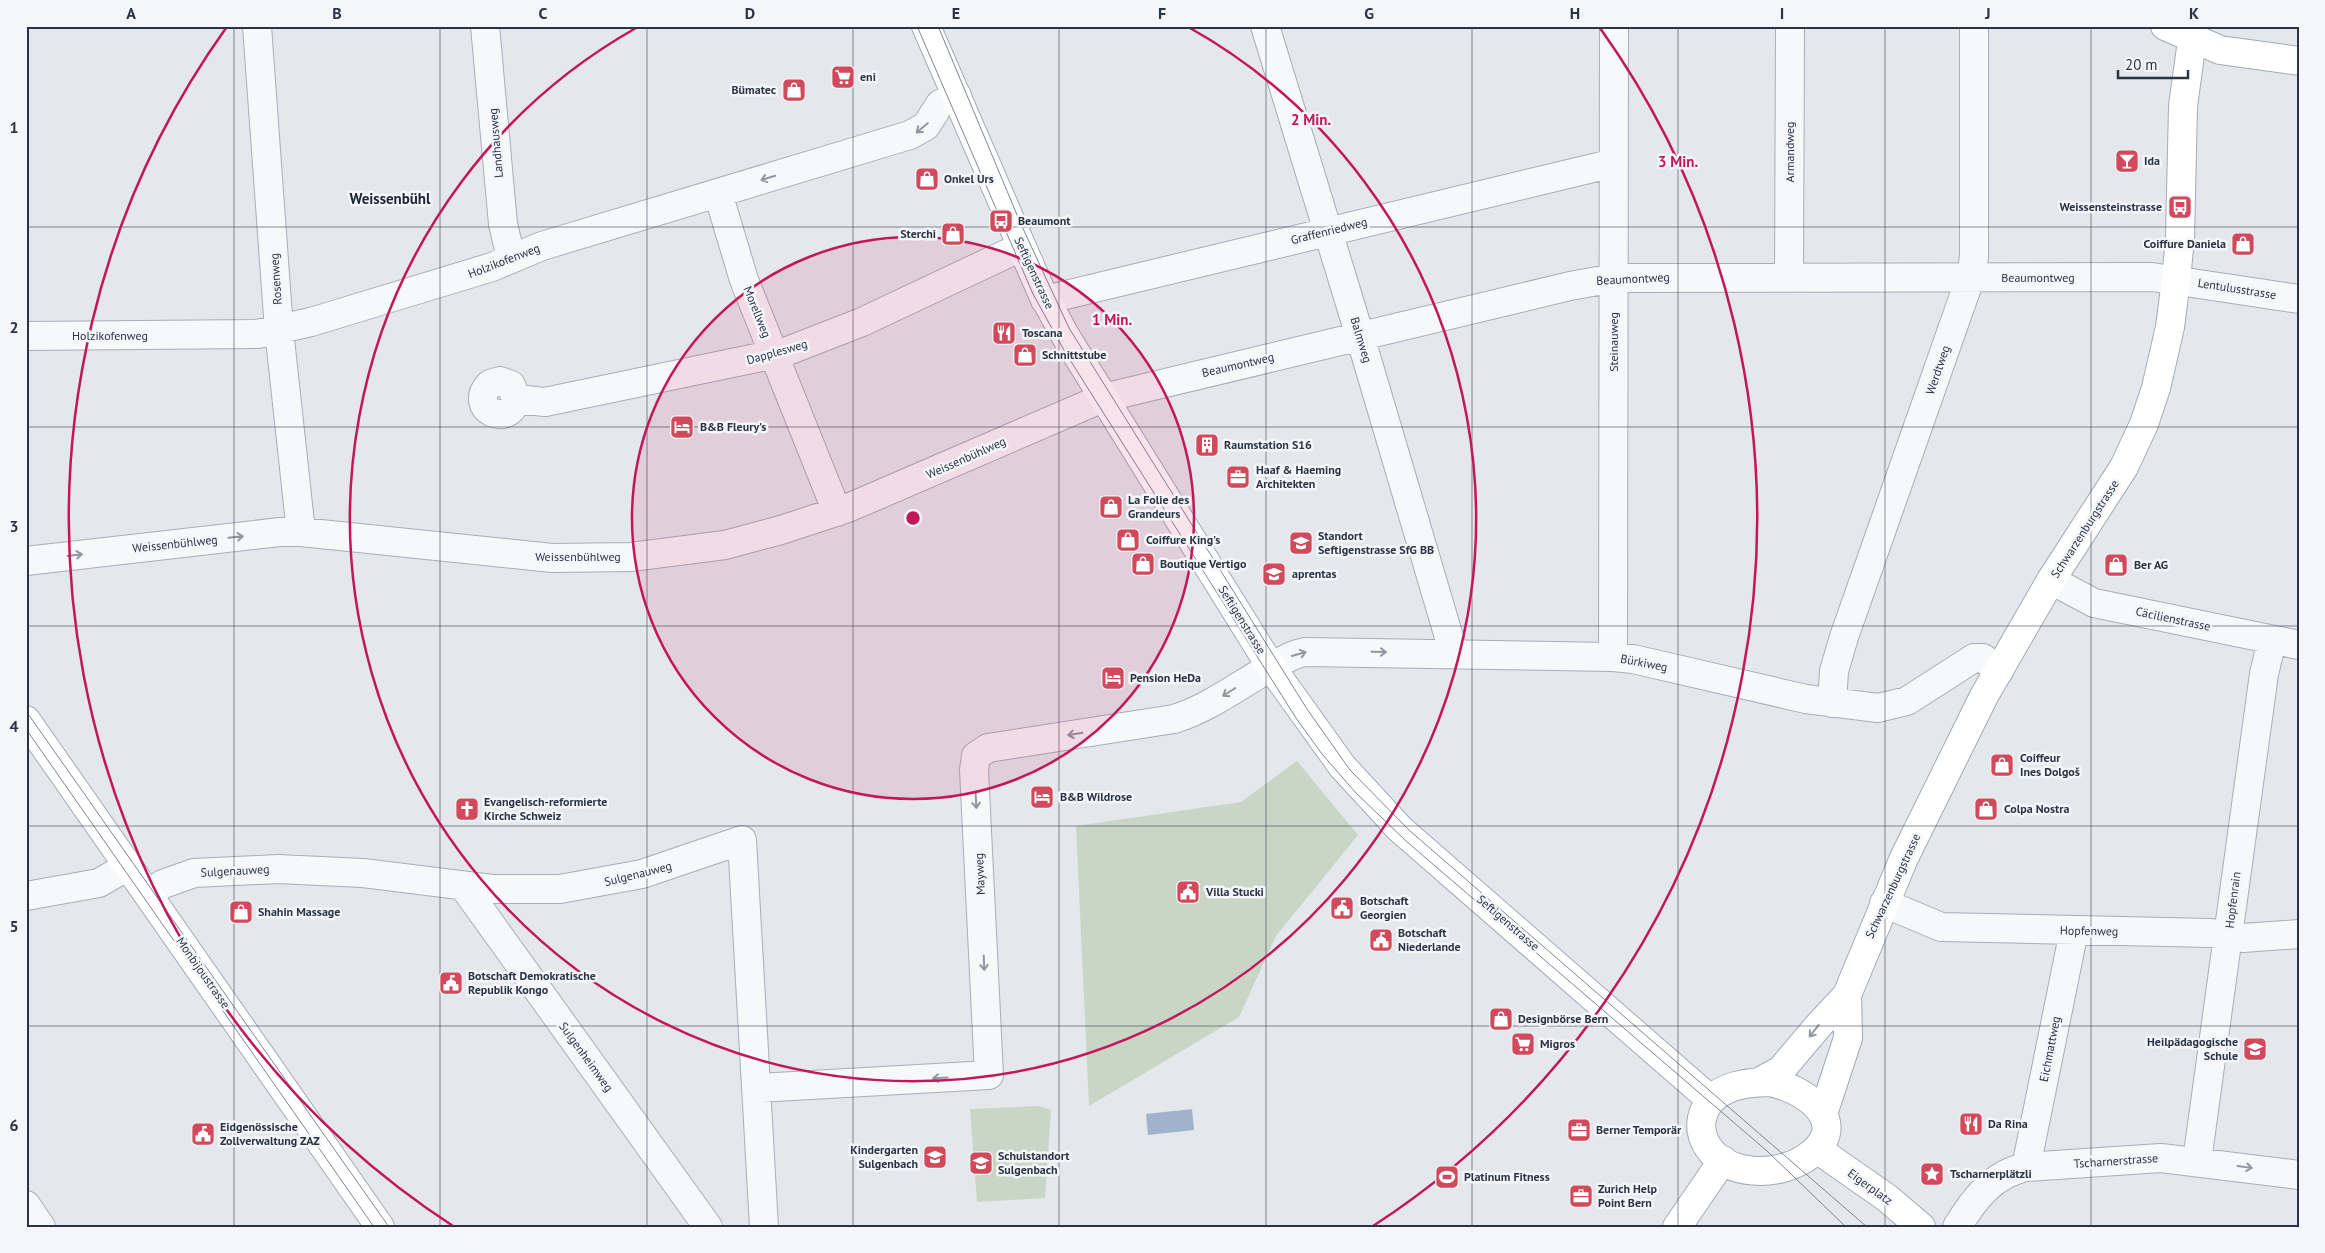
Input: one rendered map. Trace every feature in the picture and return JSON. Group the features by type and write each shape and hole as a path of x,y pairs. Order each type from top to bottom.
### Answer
{"main road":[{"name":"Seftigenstrasse","path":"926,26 1045,300 1103,398 1271,667 1325,745 1383,812 1608,1012 1711,1100"},
{"path":"2165,26 2193,33 2228,52 2299,61"},
{"name":"Schwarzenburgstrasse","path":"1759,1082 1781,1070 1818,1025 1847,995 1884,903 1970,724 2052,580 2111,490 2144,424 2156,388 2165,351 2176,280 2180,238 2182,116 2193,33"},
{"name":"Monbijoustrasse","path":"26,720 380,1227"},
{"name":"Schwarzenburgstrasse","path":"1823,1114 1848,1038 1847,995"},
{"path":"1759,1082 1770,1082 1792,1088 1814,1101 1823,1114 1825,1130 1817,1149 1792,1165 1769,1171 1748,1170 1723,1160 1708,1148 1702,1130 1703,1115 1711,1100 1730,1088 1759,1082"},
{"name":"Eigerplatz","path":"1817,1149 1887,1198 1922,1227"},
{"path":"1677,1227 1723,1160"}],"street":[{"name":"Rosenweg","path":"257,26 279,330 300,532"},
{"name":"Landhausweg","path":"486,26 503,224 511,258"},
{"name":"Balmweg","path":"1265,26 1360,336 1454,654"},
{"name":"Steinauweg","path":"1613,657 1614,26"},
{"name":"Armandweg","path":"1789,277 1790,26"},
{"name":"Werdtweg","path":"1832,703 1834,671 1844,637 1970,278 1974,256 1974,26"},
{"name":"Holzikofenweg","path":"26,336 250,335 279,330 492,267 542,246 910,135 926,126 940,104 957,96"},
{"name":"Graffenriedweg","path":"1045,300 1614,163"},
{"name":"Morellweg","path":"718,193 744,280 837,512"},
{"name":"Dapplesweg","path":"516,399 545,402 774,356 862,322 1021,247"},
{"name":"Beaumontweg","path":"1103,398 1570,286 1614,278 2152,277 2176,280"},
{"name":"Lentulusstrasse","path":"2176,280 2299,299"},
{"name":"Weissenbühlweg","path":"26,561 244,536 300,532 510,555 598,558 669,553 725,545 837,512 1103,398"},
{"name":"Cäcilienstrasse","path":"2052,580 2094,603 2299,645"},
{"name":"Hopfenrain","path":"2197,1161 2264,674 2272,640"},
{"name":"Bürkiweg","path":"1271,667 1293,655 1305,652 1613,657 1633,659 1832,703 1878,708 1900,703 1918,695 1974,658 1983,658 1999,671"},
{"name":"Mayweg","path":"757,1088 989,1075 974,770 978,753 988,748 1174,719 1193,714 1271,667"},
{"name":"Sulgenauweg","path":"148,894 163,884 194,873 278,869 363,873 464,887 538,890 608,882 666,868 742,840 764,1227"},
{"path":"26,896 99,883 128,866"},
{"name":"Sulgenheimweg","path":"464,887 708,1227"},
{"name":"Hopfenweg","path":"1884,903 1941,927 2211,933 2243,938 2299,934"},
{"name":"Eichmattweg","path":"2026,1167 2074,931"},
{"name":"Tscharnerstrasse","path":"1957,1227 1984,1189 2010,1171 2026,1167 2161,1158 2299,1175"},
{"path":"26,1205 42,1227"}],"green space":[{"path":"1297,761 1358,835 1276,936 1239,1017 1089,1106 1076,826 1241,802"},
{"path":"1039,1106 1051,1110 1045,1198 977,1202 970,1109"}],"water":[{"path":"1192,1109 1194,1130 1148,1135 1146,1114"}],"tram line":[{"path":"917,26 1033,294 1065,352 1296,718 1322,754 1356,793 1406,841 1767,1151 1846,1227"},
{"path":"938,26 1020,222 1069,328 1307,709 1350,770 1409,830 1867,1227"},
{"path":"26,711 389,1227"},
{"path":"26,729 374,1227"}],"place":[{"name":"eni","path":"843,77"},
{"name":"Bümatec","path":"794,90"},
{"name":"Ida","path":"2127,161"},
{"name":"Onkel Urs","path":"927,179"},
{"name":"Weissensteinstrasse","path":"2180,207"},
{"name":"Beaumont","path":"1001,221"},
{"name":"Sterchi","path":"953,234"},
{"name":"Coiffure Daniela","path":"2243,244"},
{"name":"Toscana","path":"1004,333"},
{"name":"Schnittstube","path":"1025,355"},
{"name":"B&B Fleury's","path":"682,427"},
{"name":"Raumstation S16","path":"1207,445"},
{"name":"Haaf & Haeming Architekten","path":"1238,477"},
{"name":"La Folie des Grandeurs","path":"1111,507"},
{"name":"Coiffure King's","path":"1128,540"},
{"name":"Standort Seftigenstrasse SfG BB","path":"1301,543"},
{"name":"Boutique Vertigo","path":"1143,564"},
{"name":"Ber AG","path":"2116,565"},
{"name":"aprentas","path":"1274,574"},
{"name":"Pension HeDa","path":"1113,678"},
{"name":"Coiffeur Ines Dolgoš","path":"2002,765"},
{"name":"B&B Wildrose","path":"1042,797"},
{"name":"Evangelisch-reformierte Kirche Schweiz","path":"467,809"},
{"name":"Colpa Nostra","path":"1986,809"},
{"name":"Villa Stucki","path":"1188,892"},
{"name":"Botschaft Georgien","path":"1342,908"},
{"name":"Shahin Massage","path":"241,912"},
{"name":"Botschaft Niederlande","path":"1381,940"},
{"name":"Botschaft Demokratische Republik Kongo","path":"451,983"},
{"name":"Designbörse Bern","path":"1501,1019"},
{"name":"Migros","path":"1523,1044"},
{"name":"Heilpädagogische Schule","path":"2255,1049"},
{"name":"Da Rina","path":"1971,1124"},
{"name":"Berner Temporär","path":"1579,1130"},
{"name":"Eidgenössische Zollverwaltung ZAZ","path":"203,1134"},
{"name":"Kindergarten Sulgenbach","path":"935,1157"},
{"name":"Schulstandort Sulgenbach","path":"981,1163"},
{"name":"Tscharnerplätzli","path":"1932,1174"},
{"name":"Platinum Fitness","path":"1447,1177"},
{"name":"Zurich Help Point Bern","path":"1581,1196"}],"district":[{"name":"Weissenbühl","path":"390,199"}]}
